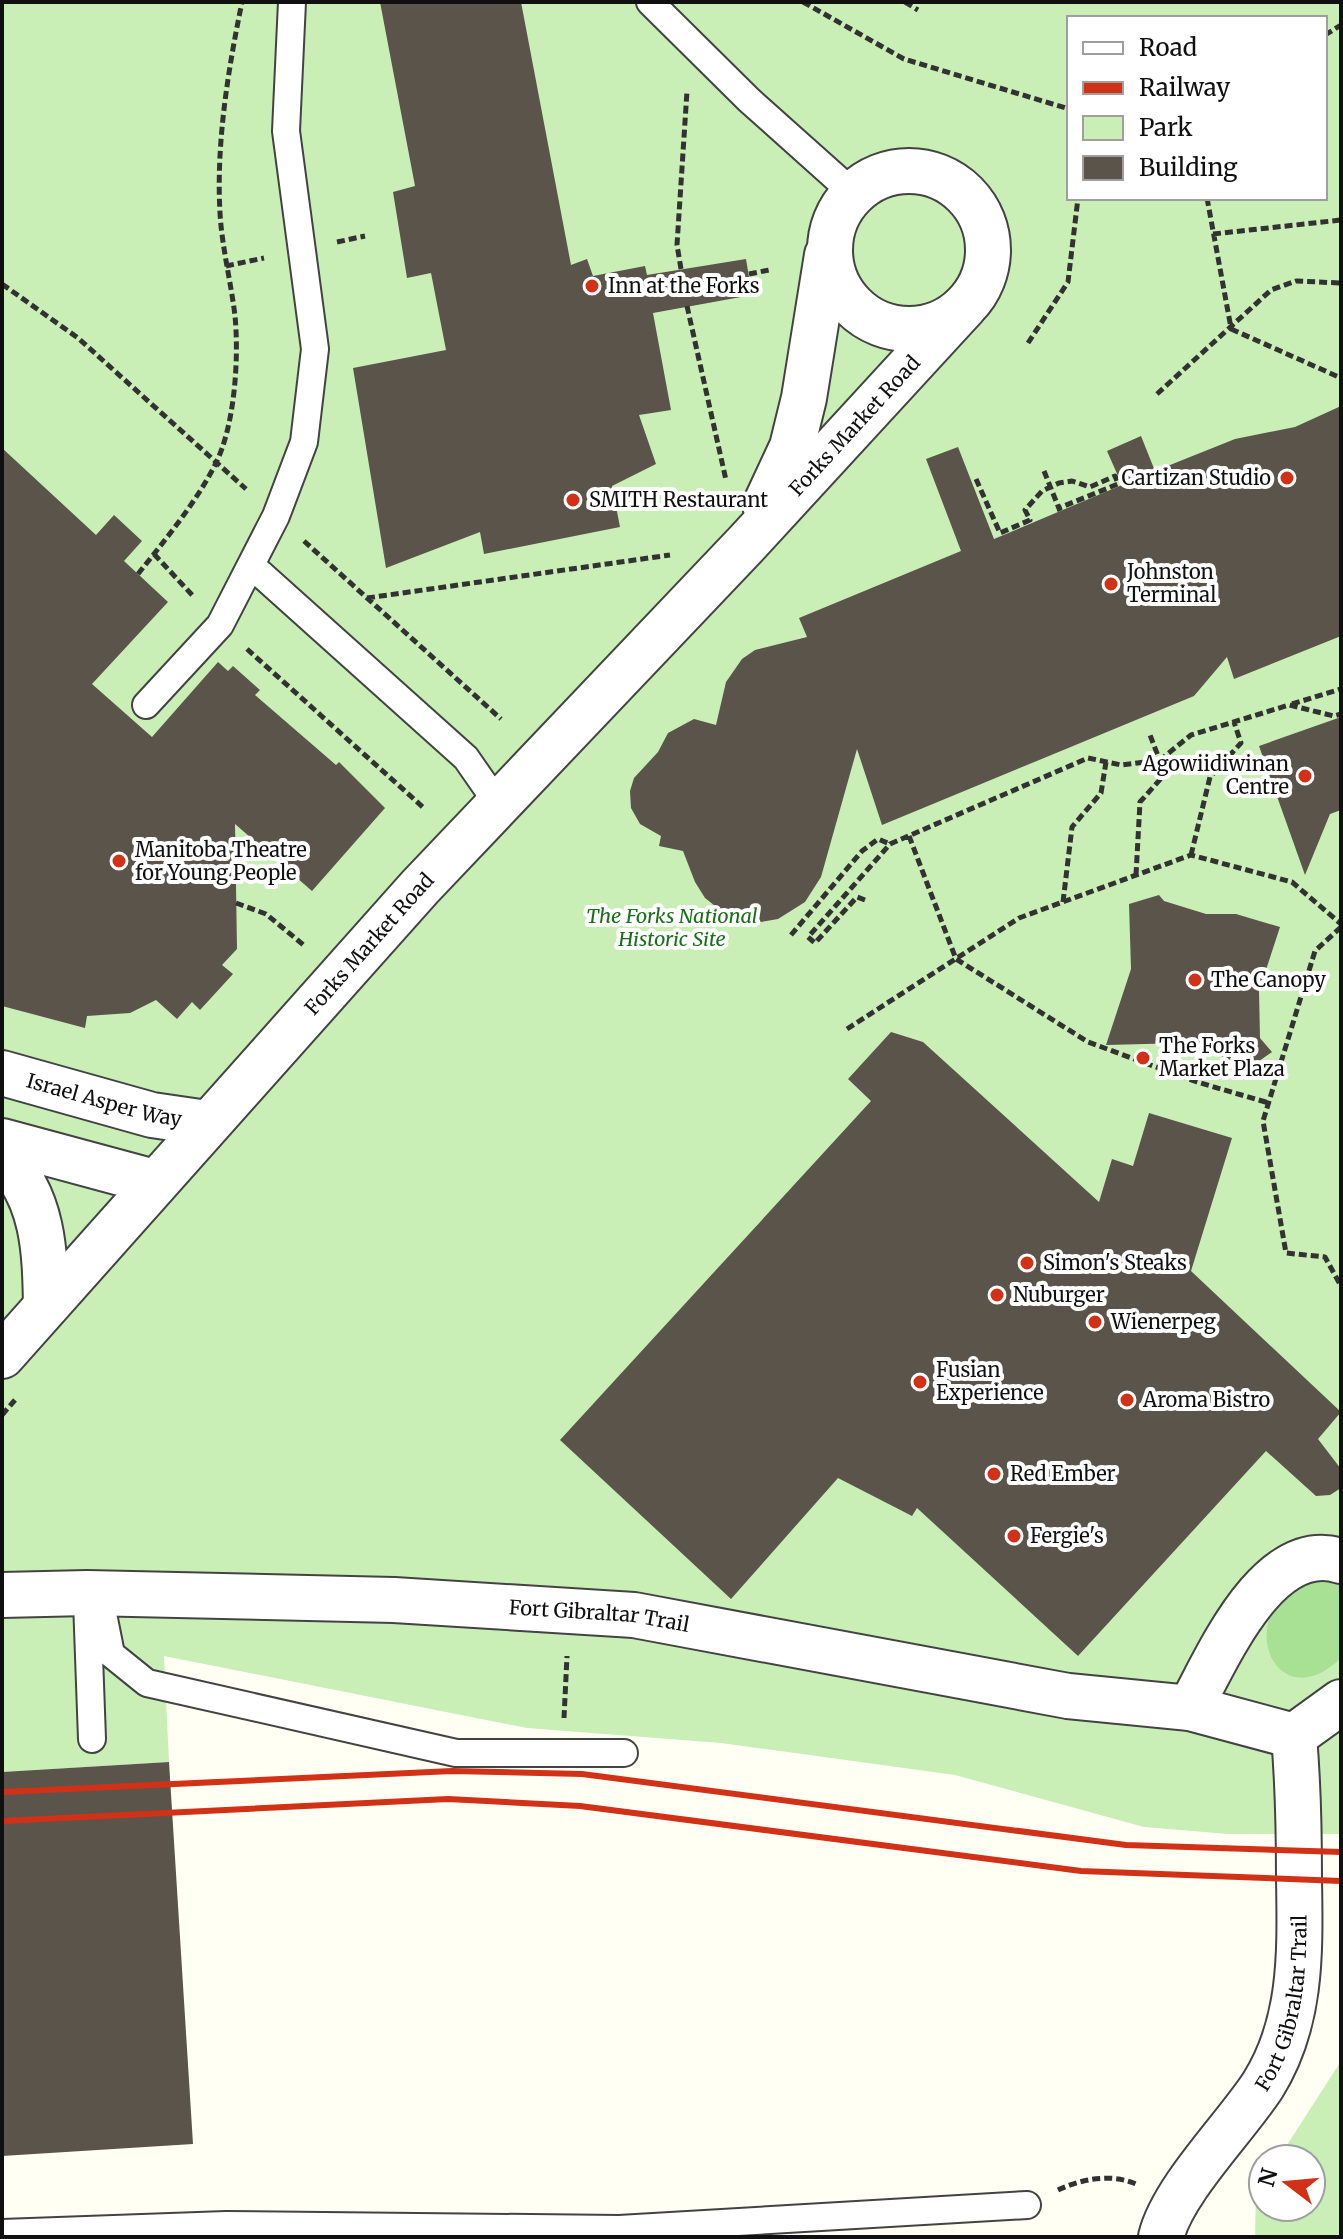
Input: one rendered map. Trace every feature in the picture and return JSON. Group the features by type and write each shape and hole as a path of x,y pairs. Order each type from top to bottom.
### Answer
{"street":[{"path":"898,171 922,172 946,180 966,195 980,215 987,239 983,276 964,307 943,321 919,329 895,329 871,320 852,306 837,285 830,262 830,237 838,214 853,193 874,179 898,171"},
{"name":"Forks Market Road","path":"747,543 792,447 811,369 830,237"},
{"name":"Forks Market Road","path":"2,1356 207,1123 498,804 747,543 964,307"},
{"name":"Israel Asper Way","path":"2,1073 152,1115 207,1123"},
{"path":"2,1141 154,1182"},
{"path":"2,1156 24,1185 42,1229 46,1306"},
{"path":"1190,1708 1246,1608 1278,1575 1307,1558 1341,1561"},
{"name":"Fort Gibraltar Trail","path":"2,1595 93,1593 394,1600 634,1615 1068,1696 1190,1708 1294,1736 1299,1805 1300,1951 1295,2003 1283,2043 1264,2083 1170,2219"},
{"path":"1294,1736 1341,1702"}],"lane":[{"path":"146,705 220,625 253,567 304,442 315,349 286,131 292,2"},
{"path":"650,2 749,100 853,193"},
{"path":"253,567 466,758 498,804"},
{"path":"92,1739 93,1593"},
{"path":"93,1593 111,1654 147,1683 456,1753 624,1753"},
{"path":"2,2233 226,2225 619,2229 1027,2205"}],"path":[{"path":"138,574 217,462 238,363 220,213 222,130 242,2"},
{"path":"803,2 904,59 1067,108"},
{"path":"905,2 918,10"},
{"path":"681,269 677,245 687,128 687,76"},
{"path":"1028,343 1068,282 1078,200"},
{"path":"1207,200 1231,329"},
{"path":"1213,234 1341,220"},
{"path":"749,274 769,270"},
{"path":"1157,394 1271,290 1296,281 1341,283"},
{"path":"2,284 78,338 501,719"},
{"path":"687,306 728,488"},
{"path":"1231,329 1341,378"},
{"path":"976,479 1000,533 1030,520 1025,510 1051,487 1072,481 1090,487 1115,476 1118,484 1060,509 1051,487 1044,471"},
{"path":"154,554 220,625 425,809"},
{"path":"366,598 674,554"},
{"path":"865,900 857,897 815,943 808,937 890,844 1088,758 1121,765 1160,760 1191,735 1341,689"},
{"path":"1289,705 1334,716 1341,714"},
{"path":"1191,855 1210,777 1241,743 1234,722"},
{"path":"1136,875 1140,802 1165,774 1150,735"},
{"path":"1063,902 1072,827 1101,793 1106,762"},
{"path":"909,836 956,959 1088,1042 1197,1082 1269,1103"},
{"path":"791,935 862,851 878,839 890,844"},
{"path":"847,1029 1019,918 1191,855 1292,882 1341,926 1315,951 1263,1121 1286,1253 1325,1257 1341,1286"},
{"path":"236,903 266,914 310,950"},
{"path":"804,948 812,940"},
{"path":"564,1718 569,1611"},
{"path":"1027,2205 1081,2179 1127,2180 1170,2219"}],"green space":[{"name":"The Forks National Historic Site","path":"2,2 1341,2 1341,1834 1228,1834 1144,1827 955,1775 721,1743 527,1728 164,1656 169,1762 2,1772"},
{"path":"1326,1580 1341,1585 1341,1658 1315,1675 1294,1677 1278,1667 1268,1649 1267,1628 1275,1606 1295,1589"},
{"path":"1341,2061 1341,2237 1255,2237 1255,2223 1327,2223 1327,2143 1288,2143"}],"building":[{"name":"Inn at the Forks","path":"380,2 521,2 571,265 587,259 593,276 645,266 647,275 746,259 752,295 653,313 671,410 639,415 656,464 612,486 620,527 484,554 480,532 386,568 353,368 446,350 431,273 407,278 393,192 415,186"},
{"name":"Johnston Terminal","path":"1341,406 1341,636 1234,679 1227,657 1194,696 882,825 857,749 821,877 805,902 778,919 761,922 729,917 705,898 683,851 659,846 661,836 640,824 631,808 630,791 634,778 658,752 668,733 694,719 716,725 726,682 742,659 755,650 807,637 799,618 961,551 926,459 958,447 994,539 1122,485 1107,451 1141,436 1155,471 1235,439 1295,427"},
{"name":"Manitoba Theatre for Young People","path":"2,448 96,535 114,515 142,541 124,561 168,602 92,684 152,737 218,662 228,671 233,666 260,690 255,695 336,765 339,762 385,808 312,891 235,824 237,949 222,965 233,974 200,1010 192,1002 177,1019 156,1000 130,1013 87,1016 85,1028 2,1006"},
{"name":"Agowiidiwinan Centre","path":"1341,717 1341,810 1330,814 1305,875 1259,746"},
{"name":"The Canopy","path":"1159,895 1164,901 1206,914 1236,914 1280,927 1259,991 1260,1038 1272,1052 1242,1073 1229,1059 1184,1043 1106,1045 1131,969 1129,904"},
{"path":"891,1032 923,1042 1099,1202 1112,1159 1133,1166 1149,1113 1232,1138 1191,1271 1341,1412 1318,1439 1341,1469 1341,1488 1330,1495 1316,1496 1266,1451 1078,1656 917,1508 912,1516 838,1478 731,1599 560,1440 871,1101 848,1079"},
{"path":"169,1762 193,2144 2,2156 2,1772"}],"railway":[{"path":"2,1792 452,1771 582,1774 1126,1845 1341,1852"},
{"path":"2,1821 448,1799 580,1806 1081,1871 1341,1881"}],"place":[{"name":"Inn at the Forks","path":"592,286"},
{"name":"Cartizan Studio","path":"1287,478"},
{"name":"SMITH Restaurant","path":"573,500"},
{"name":"Johnston Terminal","path":"1111,584"},
{"name":"Agowiidiwinan Centre","path":"1305,776"},
{"name":"Manitoba Theatre for Young People","path":"119,861"},
{"name":"The Canopy","path":"1195,980"},
{"name":"The Forks Market Plaza","path":"1143,1058"},
{"name":"Simon's Steaks","path":"1027,1263"},
{"name":"Nuburger","path":"997,1295"},
{"name":"Wienerpeg","path":"1095,1322"},
{"name":"Fusian Experience","path":"920,1382"},
{"name":"Aroma Bistro","path":"1127,1400"},
{"name":"Red Ember","path":"994,1474"},
{"name":"Fergie's","path":"1014,1536"}]}
